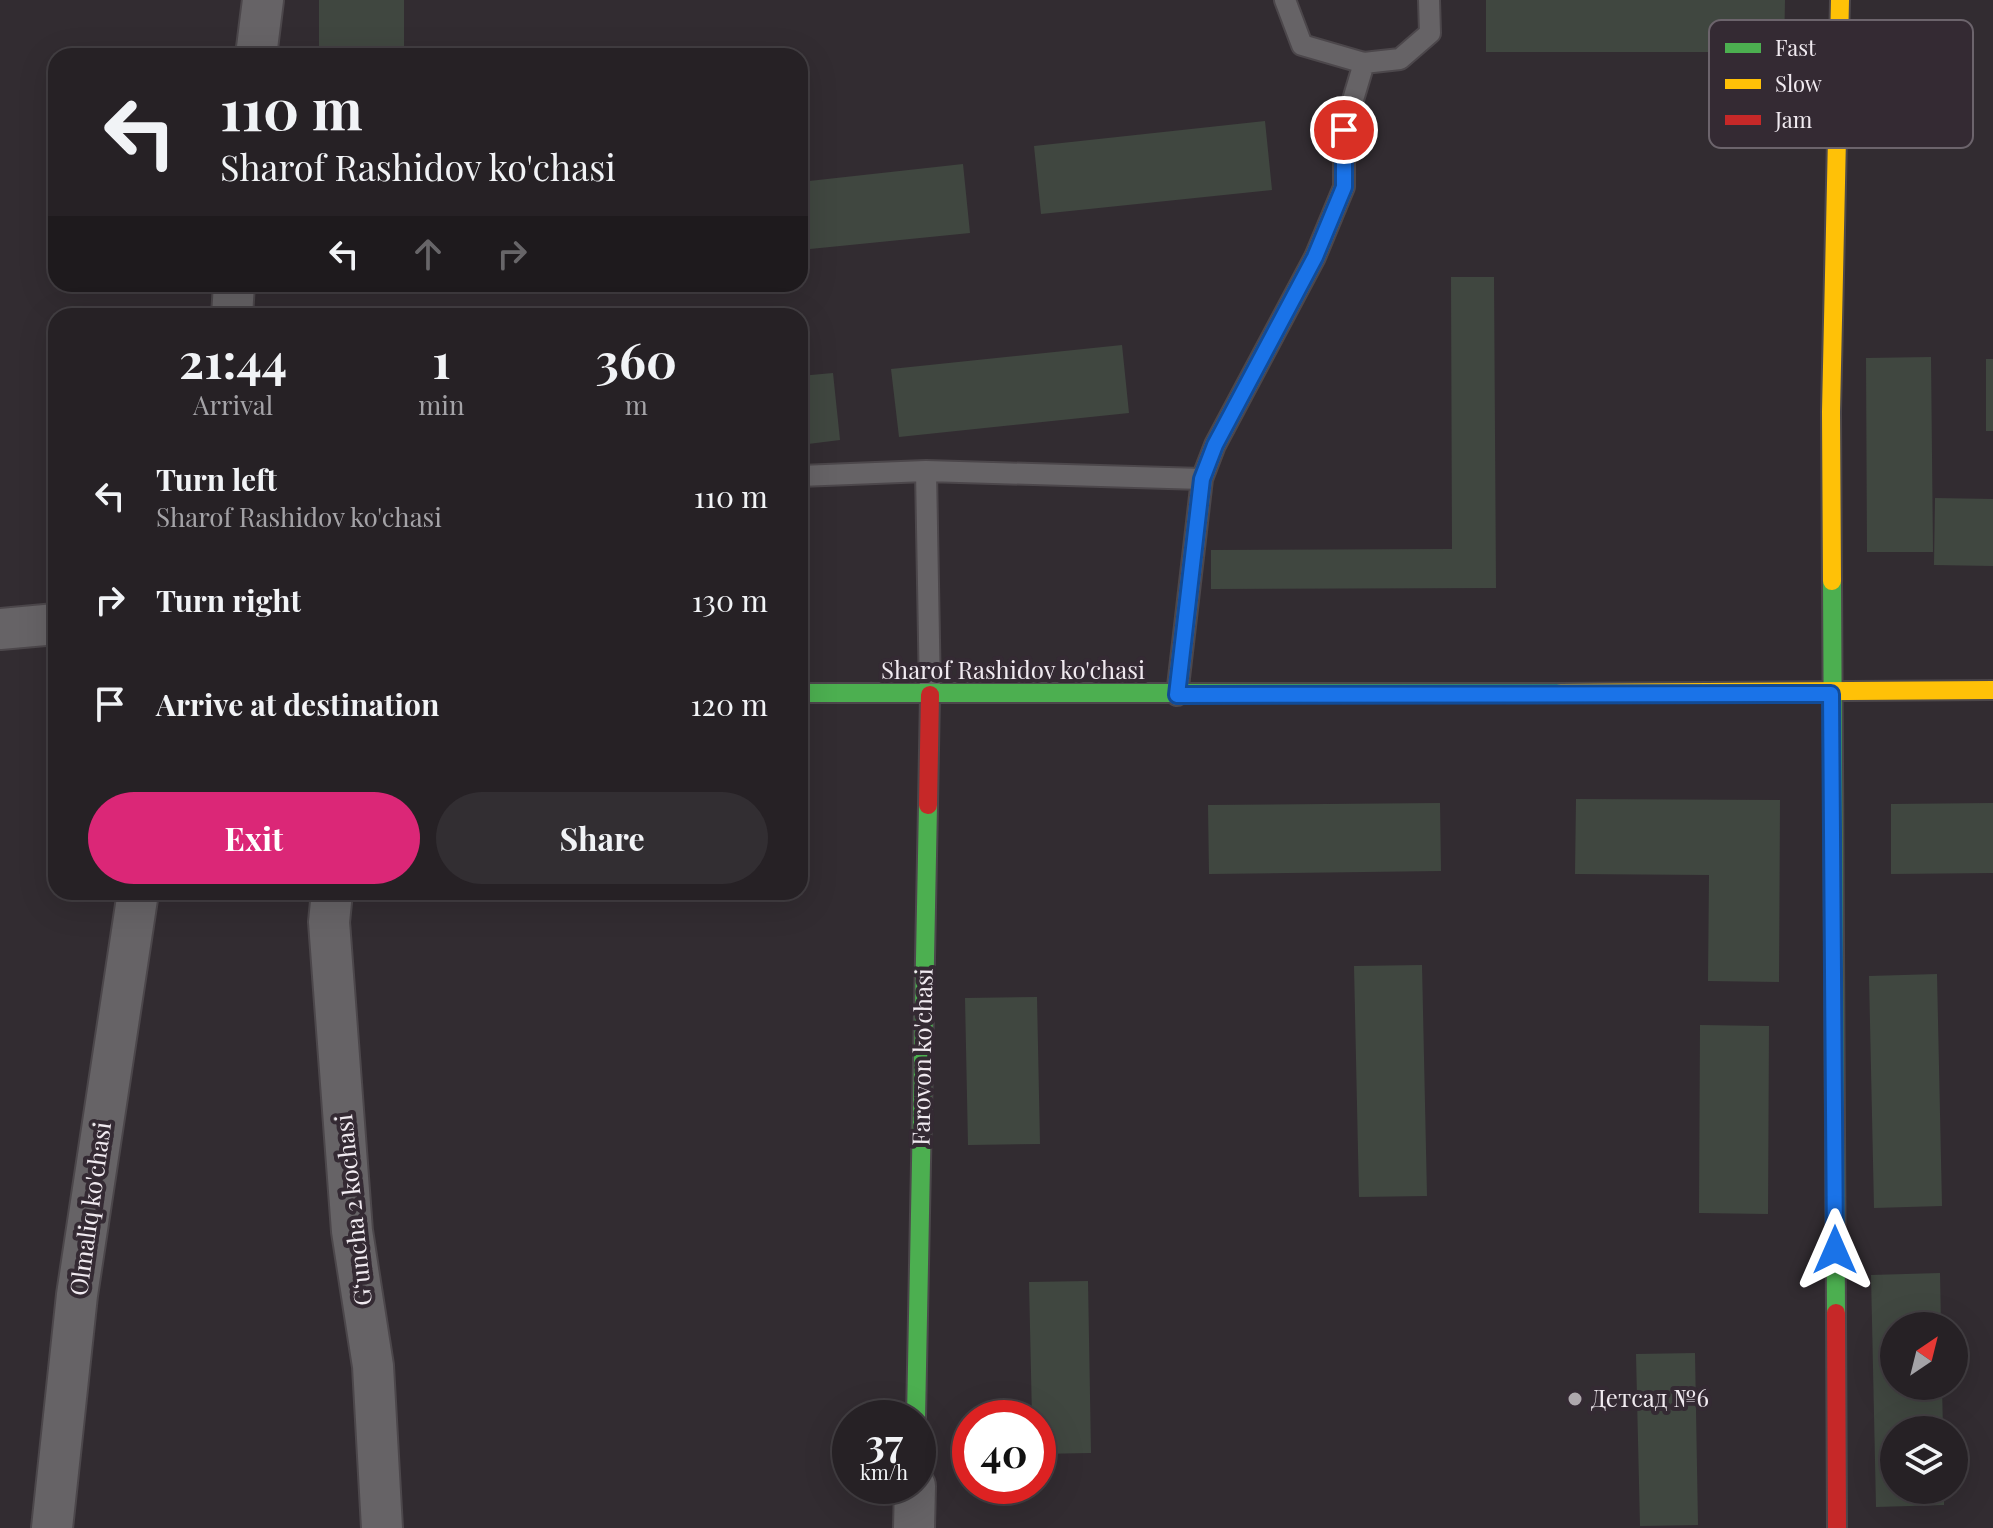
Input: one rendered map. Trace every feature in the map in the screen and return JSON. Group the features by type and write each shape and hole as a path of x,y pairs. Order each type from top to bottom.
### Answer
{"street":[{"path":"257,48 263,0"},
{"path":"1840,0 1840,20"},
{"path":"1837,148 1831,412 1831,694 1837,1528"},
{"path":"0,629 48,625"},
{"name":"Sharof Rashidov ko'chasi","path":"808,693 1831,694 1993,690"},
{"name":"Farovon ko'chasi","path":"916,1400 930,695"},
{"name":"Olmaliq ko'chasi","path":"52,1528 77,1295 137,900"},
{"name":"G‘uncha 2 kochasi","path":"331,900 329,922 352,1231 373,1366 382,1528"},
{"path":"914,1528 915,1504"}],"lane":[{"path":"1285,0 1302,45 1364,63 1400,59 1430,33 1429,0"},
{"path":"1177,695 1202,479 1215,445 1315,257 1344,187 1344,130 1364,63"},
{"path":"808,476 926,471 1202,479"},
{"path":"926,471 930,695"}],"building":[{"path":"319,0 404,0 404,48 319,48"},
{"path":"1486,0 1785,0 1785,20 1709,20 1709,52 1486,52"},
{"path":"1265,121 1272,190 1041,214 1034,146"},
{"path":"963,164 970,233 808,249 808,181"},
{"path":"1451,277 1494,277 1496,588 1211,589 1211,550 1452,549"},
{"path":"1122,345 1129,413 899,437 891,369"},
{"path":"1931,357 1933,552 1867,552 1866,358"},
{"path":"1986,359 1993,359 1993,431 1986,431"},
{"path":"833,373 840,440 808,444 808,375"},
{"path":"1935,498 1993,499 1993,566 1934,565"},
{"path":"1576,799 1780,800 1779,982 1708,981 1709,875 1575,874"},
{"path":"1440,803 1441,871 1209,874 1208,805"},
{"path":"1993,803 1993,873 1891,874 1891,804"},
{"path":"1422,965 1427,1196 1359,1197 1354,966"},
{"path":"1937,974 1942,1206 1874,1208 1869,976"},
{"path":"1037,997 1040,1144 968,1145 965,998"},
{"path":"1700,1025 1769,1026 1768,1214 1699,1213"},
{"path":"1940,1273 1941,1312 1880,1312 1880,1400 1942,1400 1943,1416 1880,1416 1880,1504 1944,1505 1876,1507 1871,1275"},
{"path":"1088,1281 1091,1453 1056,1454 1056,1400 1032,1400 1029,1282"},
{"path":"1695,1353 1698,1525 1640,1526 1636,1354"}],"traffic: fast":[{"path":"1832,581 1836,1313"},
{"path":"808,693 1561,693"},
{"path":"916,1400 928,805"}],"traffic: slow":[{"path":"1840,0 1840,20"},
{"path":"1832,581 1831,412 1837,148"},
{"path":"1561,693 1993,690"}],"traffic: jam":[{"path":"928,805 930,695"},
{"path":"1836,1313 1837,1528"}],"place":[{"name":"Детсад №6","path":"1575,1399"}],"route":[{"path":"1344,130 1344,187 1315,257 1215,445 1202,479 1177,695 1831,694 1835,1250"}]}
